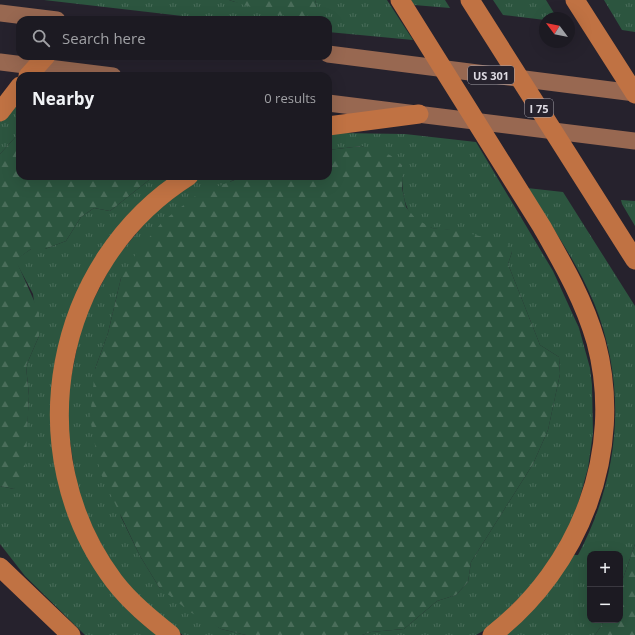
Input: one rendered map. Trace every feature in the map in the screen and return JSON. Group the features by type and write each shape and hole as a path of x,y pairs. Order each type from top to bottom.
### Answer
{"highway":[{"path":"575,0 635,94"},
{"path":"402,2 562,262 582,301 596,343 604,392 603,441 594,487 579,529 569,549 543,587 528,604 492,635"},
{"name":"I 75","path":"472,3 635,260"},
{"path":"0,112 16,91"},
{"path":"332,125 419,114"},
{"path":"171,635 125,594 105,568 87,537 74,505 62,459 60,396 61,375 71,330 99,269 110,252 136,220 183,180"},
{"path":"0,554 20,586"},
{"path":"0,567 71,635"}],"main road":[{"path":"0,13 24,16"},
{"name":"US 301","path":"332,55 635,94"},
{"path":"0,62 83,72"},
{"path":"332,103 635,141"}],"green space":[{"path":"44,0 229,0 235,2 317,7 315,0 387,0 413,40 332,32 332,16 182,16"},
{"path":"229,0 315,0 317,7 307,16 286,16 269,13"},
{"path":"411,0 445,0 450,8 414,5"},
{"path":"493,0 546,0 553,12 539,12 539,19 503,15"},
{"path":"604,0 635,0 635,32 622,30"},
{"path":"16,100 16,136 0,154 0,122"},
{"path":"332,134 405,134 476,142 553,271 579,328 590,368 592,385 593,433 588,468 573,522 537,580 498,619 476,635 362,635 371,632 404,629 437,601 456,595 468,582 471,562 533,464 548,430 560,374 559,357 540,345 508,264 512,252 464,233 454,230 432,228 422,224 414,218 405,203 402,184 402,165 362,146 332,150"},
{"path":"16,136 16,180 149,180 110,211 94,208 81,217 66,241 45,249 31,249 16,260 39,312 39,336 26,366 29,396 25,472 14,489 0,486 0,154"},
{"path":"362,146 390,155 402,165 402,188 406,207 416,219 432,228 456,230 506,243 512,252 508,264 540,345 559,357 560,374 548,430 533,464 471,562 468,582 456,595 437,601 404,629 371,632 362,635 246,635 221,629 190,612 159,587 140,556 100,472 90,418 95,369 108,333 121,278 137,252 163,221 198,194 235,180 332,180 332,150"},
{"path":"149,180 174,180 78,294 61,488 159,635 85,635 25,576 0,544 0,486 14,489 27,426 29,396 26,366 39,336 33,294 15,260 31,249 45,249 66,241 81,217 94,208 110,211"},
{"path":"197,180 234,180 121,278 108,333 95,369 121,517 140,556 159,587 221,629 246,635 183,635 166,623 147,606 113,567 79,501 65,408 82,322 114,260 157,209"},
{"path":"527,188 563,192 635,306 635,544 623,578 623,551 587,551 587,623 603,623 595,635 503,635 553,586 574,555 578,555 592,525 603,494 610,463 614,431 615,399 612,367 605,335 594,303 580,273"},
{"path":"621,200 635,201 635,226 622,204"},
{"path":"635,544 635,635 595,635 603,623 623,623 623,578"}]}
